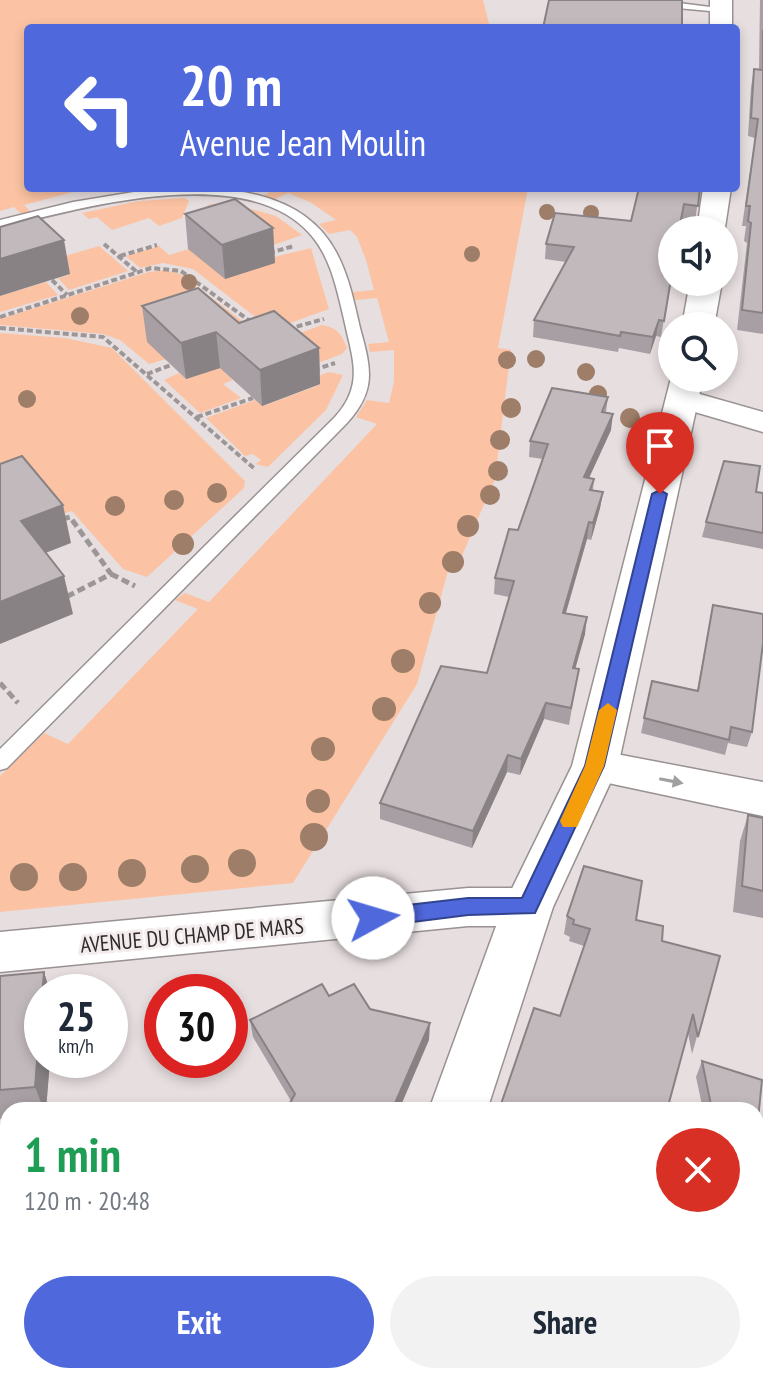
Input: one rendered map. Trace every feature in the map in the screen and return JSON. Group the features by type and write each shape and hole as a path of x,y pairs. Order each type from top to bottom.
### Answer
{"main road":[{"path":"714,216 717,192"},
{"path":"461,1102 528,907 595,766 683,392"}],"street":[{"path":"693,392 763,422"},
{"path":"595,766 763,799"},
{"name":"AVENUE DU CHAMP DE MARS","path":"0,952 468,907 528,907"}],"lane":[{"path":"622,0 721,12"},
{"path":"0,224 142,192"},
{"path":"0,762 341,420 359,397 362,368 345,294 322,239 307,223 252,196 214,192"}],"path":[{"path":"104,244 137,273"},
{"path":"119,257 157,245"},
{"path":"0,317 151,268 181,271 256,325"},
{"path":"52,280 67,295"},
{"path":"282,330 349,313"},
{"path":"0,328 103,337 275,487"},
{"path":"147,374 171,365"},
{"path":"197,417 253,398"},
{"path":"54,522 70,517 111,574 61,599"}],"shaded area":[{"path":"0,0 483,0 489,24 24,24 24,192 73,192 24,205 32,213 23,216 14,207 0,211"},
{"path":"270,192 527,192 498,348 511,350 495,479 455,572 448,571 417,684 293,883 0,912 0,776 44,733 68,744 198,609 175,600 185,593 209,602 377,424 356,417 367,400 389,403 394,382 394,350 370,352 368,344 389,342 377,298 355,300 352,292 374,290 357,237 350,230 329,234 319,224 336,220 310,202 288,193 274,200 263,196"},
{"path":"185,198 189,201 182,218 159,226 149,218 112,230 97,217 89,219 82,213 139,201"},
{"path":"226,202 276,216 302,235 259,250 199,218 208,205"},
{"path":"99,246 128,271 69,290 58,278 69,275 55,259"},
{"path":"159,246 169,255 189,249 270,258 311,248 329,309 279,327 267,326 193,269 163,263 140,268 126,256"},
{"path":"165,270 180,274 258,333 149,364 120,340 103,334 0,325 0,319 149,272"},
{"path":"46,282 58,295 0,312 0,296"},
{"path":"322,325 341,335 347,348 342,354 302,369 270,344"},
{"path":"0,333 65,338 112,348 245,481 244,488 147,577 123,569 72,511 50,518 0,505"},
{"path":"220,367 233,380 223,384 241,398 200,413 164,380 179,373 186,379"},
{"path":"329,372 343,375 326,410 268,467 255,464 261,460 253,454 245,456 206,418 255,400 263,406 319,385 312,378"}],"building":[{"path":"549,0 682,0 682,24 544,24"},
{"path":"754,69 763,70 763,313 742,310 751,223 748,221 750,206 746,206 758,119 751,118"},
{"path":"638,192 700,192 698,206 684,204 682,216 658,216 658,296 668,296 666,312 658,312 653,337 621,332 620,336 534,320 574,247 546,244 555,213 631,221"},
{"path":"235,199 273,228 222,245 185,214"},
{"path":"38,216 64,240 0,259 0,227"},
{"path":"198,288 239,323 274,311 319,348 260,370 216,332 181,343 142,306"},
{"path":"552,388 608,397 602,412 613,414 584,477 594,479 590,490 603,492 593,523 589,522 563,613 587,617 573,668 579,669 571,708 546,703 521,759 508,755 473,831 380,803 441,666 487,673 514,581 495,578 509,529 518,530 548,444 530,441"},
{"path":"22,456 63,505 21,521 64,576 0,602 0,464"},
{"path":"724,461 760,466 756,492 763,493 763,533 706,522"},
{"path":"713,605 763,614 763,643 752,732 731,727 729,740 644,718 652,681 698,691"},
{"path":"748,815 763,818 763,891 742,886"},
{"path":"584,866 642,881 636,920 663,926 662,941 720,956 698,1037 693,1014 669,1102 502,1102 534,1008 560,1016 590,929 573,924 574,920 567,916"},
{"path":"44,972 24,974 24,1078 36,1078 35,1087 0,1090 0,976"},
{"path":"322,984 329,996 354,984 370,1009 430,1023 395,1102 290,1102 295,1094 250,1020"},
{"path":"702,1061 762,1080 760,1102 710,1102"}],"slow traffic":[{"path":"570,821 595,766 608,710"}],"route":[{"path":"373,918 468,907 528,907 595,766 660,494"}]}
